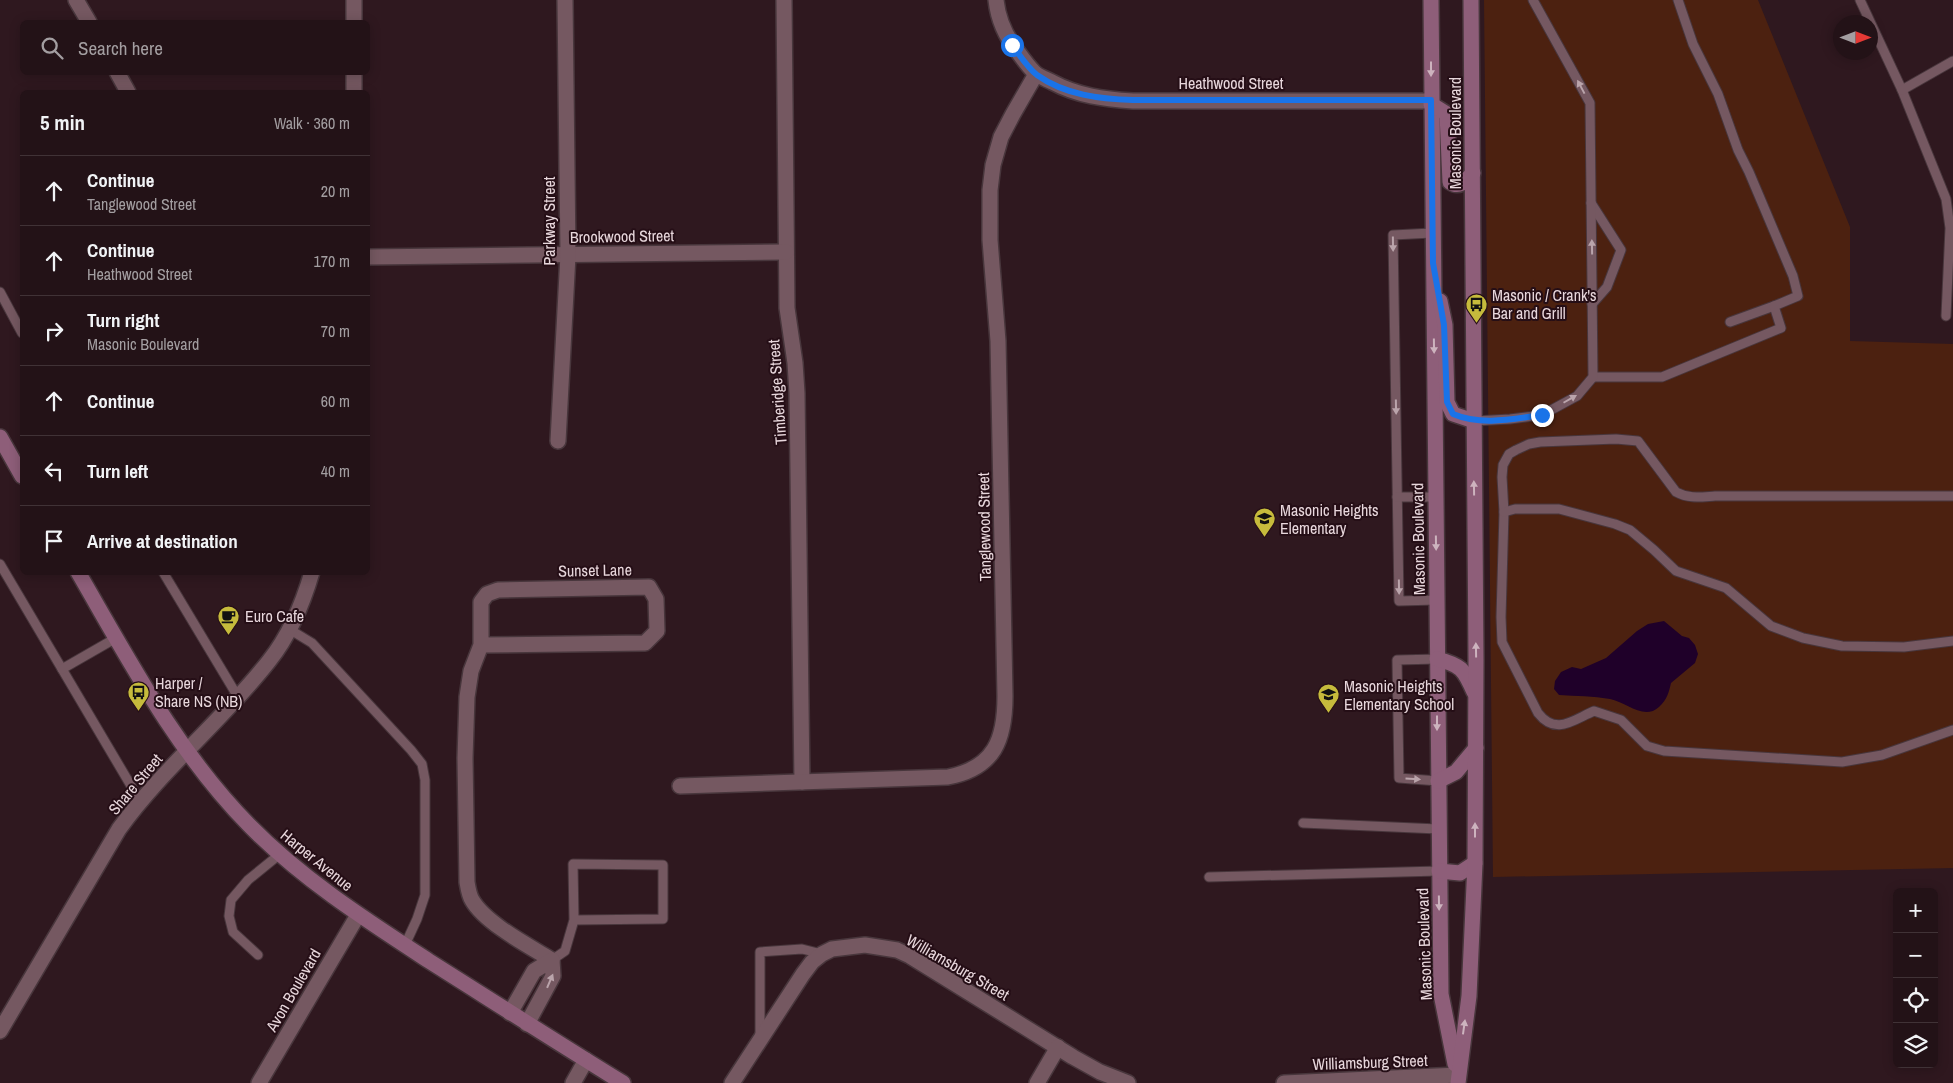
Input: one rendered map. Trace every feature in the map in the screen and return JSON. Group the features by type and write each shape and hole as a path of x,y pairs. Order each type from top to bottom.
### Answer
{"main road":[{"name":"Masonic Boulevard","path":"1431,0 1440,994 1458,1079"},
{"name":"Masonic Boulevard","path":"1458,1079 1469,996 1475,863 1476,698 1471,0"},
{"path":"1431,102 1447,114 1450,182 1454,185 1463,184 1473,173"},
{"path":"1433,263 1444,325 1447,402 1453,414 1474,421"},
{"path":"0,437 20,467"},
{"name":"Harper Avenue","path":"80,575 156,705 186,751 250,826 280,854 358,915 527,1024 624,1083"},
{"path":"1437,659 1453,663 1466,673 1476,698"},
{"path":"1438,781 1456,772 1476,748"},
{"path":"1439,871 1460,873 1475,863"}],"street":[{"path":"76,0 88,20"},
{"path":"354,0 354,20"},
{"name":"Parkway Street","path":"558,441 568,255 565,0"},
{"name":"Timberidge Street","path":"784,0 787,308 795,363 797,393 802,782"},
{"path":"996,0 997,10 1005,33 1012,45 1036,74"},
{"name":"Heathwood Street","path":"1036,74 1063,88 1105,99 1431,102"},
{"name":"Tanglewood Street","path":"680,786 948,777 963,774 974,769 998,744 1003,730 1005,696 998,340 990,240 990,190 993,165 1002,137 1036,74"},
{"path":"119,75 127,90"},
{"path":"354,75 354,90"},
{"name":"Brookwood Street","path":"370,256 786,252"},
{"name":"Share Street","path":"0,1031 97,865 140,801 238,697 270,660 289,629 307,591 311,575"},
{"name":"Sunset Lane","path":"481,645 645,642 657,631 656,599 649,587 498,590 487,594 481,602 481,645 471,671 467,697 465,758 467,882 470,898 479,911 492,921 552,960"},
{"name":"Avon Boulevard","path":"259,1083 358,915"},
{"name":"Williamsburg Street","path":"732,1083 812,962 832,949 865,945 896,950 910,956 1100,1072 1128,1083"},
{"path":"510,1013 534,971 552,960 553,976 527,1024"},
{"path":"1037,1083 1058,1047"},
{"path":"573,1083 586,1060"},
{"name":"Williamsburg Street","path":"1284,1083 1458,1079"}],"lane":[{"path":"1474,421 1542,415 1577,396 1593,377 1590,103 1534,0"},
{"path":"1678,0 1693,44 1718,94 1738,150 1753,179 1793,276 1798,296 1730,322"},
{"path":"1860,0 1902,90 1946,199 1950,228 1946,316"},
{"path":"1902,90 1953,61"},
{"path":"1591,203 1621,250 1606,287 1592,304"},
{"path":"1432,233 1393,235 1399,601 1436,600"},
{"path":"0,292 20,329"},
{"path":"1593,377 1662,377 1685,368 1782,328 1774,306"},
{"path":"1953,496 1715,496 1694,498 1683,496 1676,492 1638,441 1616,439 1569,440 1528,444 1509,454 1503,465 1504,512 1501,617 1502,642 1538,713 1550,724 1566,725 1594,711 1621,720 1647,746 1664,751 1842,762 1882,755 1953,730"},
{"path":"1397,497 1435,497"},
{"path":"1504,512 1515,509 1559,509 1630,530 1676,570 1726,588 1771,626 1803,638 1842,646 1904,647 1953,641"},
{"path":"0,564 140,801"},
{"path":"165,575 238,697"},
{"path":"289,629 312,642 422,764 425,780 425,895 405,945"},
{"path":"62,669 116,638"},
{"path":"1437,659 1397,660 1399,778 1438,781"},
{"path":"1303,822 1438,829"},
{"path":"258,955 233,932 229,916 230,900 248,880 280,854"},
{"path":"552,960 565,951 574,920 573,864 663,865 663,919 574,920"},
{"path":"1209,877 1439,871"},
{"path":"760,1040 760,952 802,949 822,954"}],"shaded area":[{"path":"1484,0 1758,0 1850,227 1850,341 1953,344 1953,868 1493,877"},
{"path":"1664,621 1682,636 1689,638 1695,645 1698,654 1695,663 1671,683 1664,702 1653,711 1641,711 1610,699 1559,695 1554,689 1555,681 1561,672 1572,667 1581,669 1606,658 1637,631 1648,624"}],"place":[{"name":"Masonic / Crank's Bar and Grill","path":"1476,323"},
{"name":"Masonic Heights Elementary","path":"1264,538"},
{"name":"Euro Cafe","path":"229,635"},
{"name":"Harper / Share NS (NB)","path":"139,711"},
{"name":"Masonic Heights Elementary School","path":"1328,714"}],"route":[{"path":"1012,45 1036,74 1063,88 1105,99 1431,100 1433,263 1444,325 1447,402 1453,414 1474,421 1542,415"}]}
